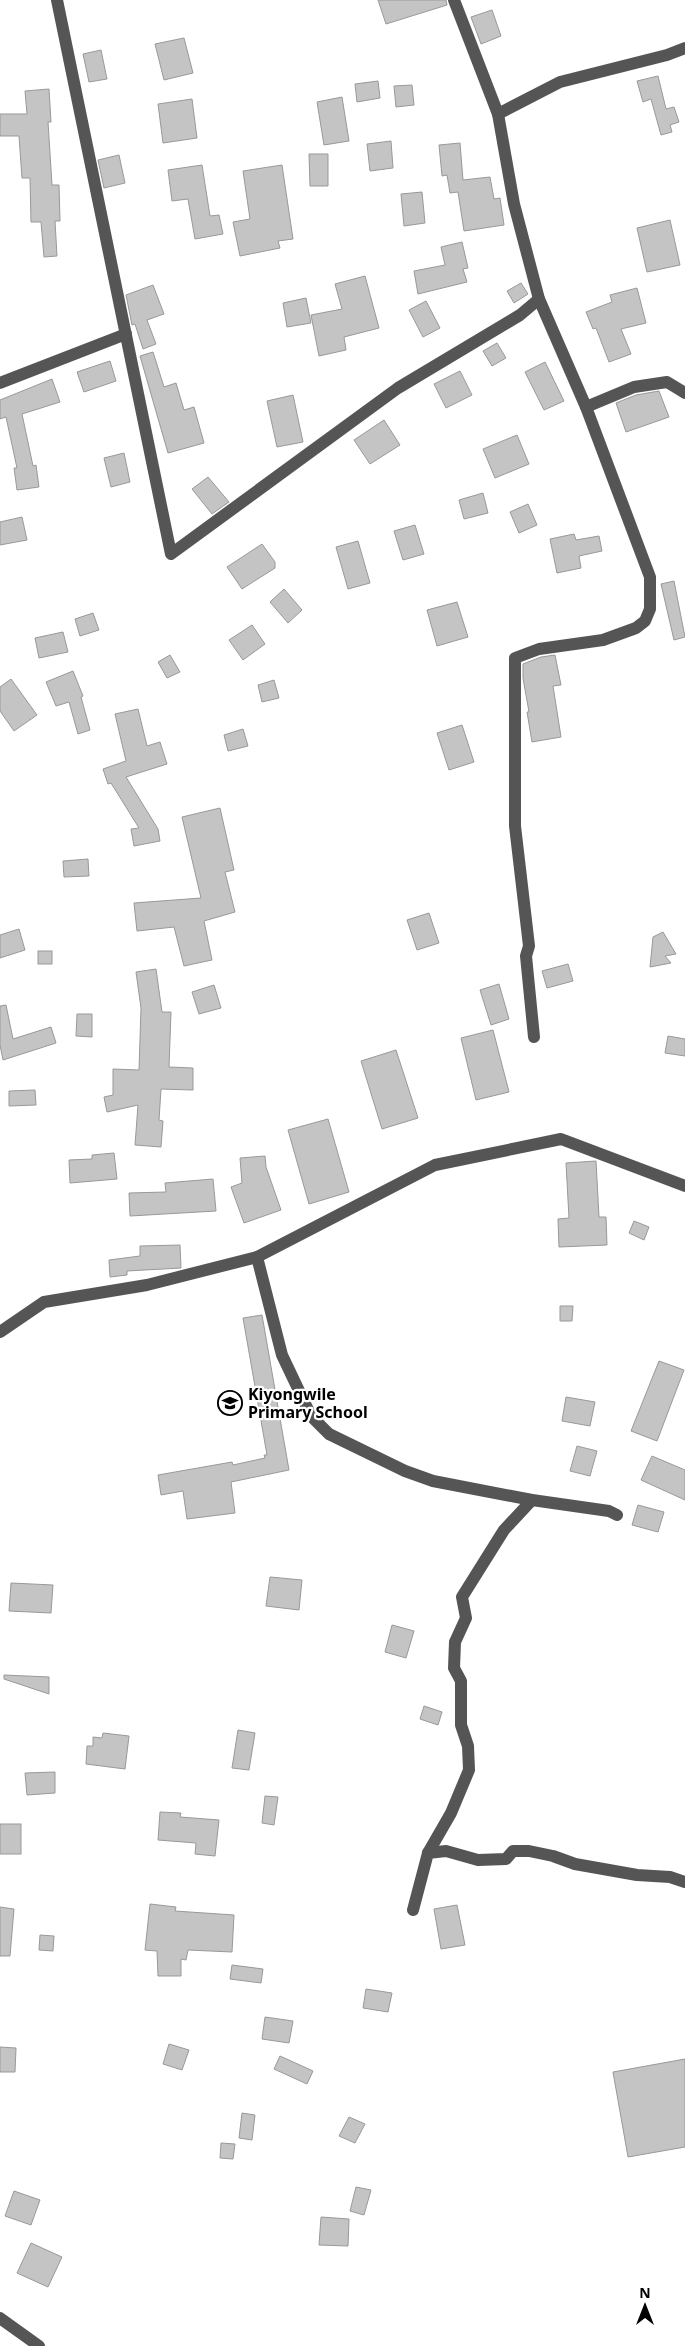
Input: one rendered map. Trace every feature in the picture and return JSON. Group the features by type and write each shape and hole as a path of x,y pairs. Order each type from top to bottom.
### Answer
{"street":[{"path":"57,0 170,554 398,388 520,315 539,299"},
{"path":"454,0 498,114 514,204 539,299 586,407 650,577 650,609 645,621 636,628 603,640 539,649 516,658 516,826 529,946 526,956 534,1037"},
{"path":"498,114 560,82 668,56 685,48"},
{"path":"0,383 126,334"},
{"path":"586,407 634,387 667,382 685,393"},
{"path":"0,1332 44,1302 147,1285 257,1257 435,1165 561,1139 685,1186"},
{"path":"257,1257 282,1355 311,1416 329,1434 405,1471 433,1481 532,1500 609,1511 617,1515"},
{"path":"413,1910 428,1854 451,1813 469,1770 468,1746 461,1725 461,1681 454,1668 455,1642 466,1618 462,1597 504,1530 532,1500"},
{"path":"428,1854 446,1851 478,1860 506,1859 513,1851 530,1851 553,1856 574,1864 637,1875 670,1877 685,1882"},
{"path":"0,2318 39,2346"}],"building":[{"path":"378,0 446,0 447,5 386,24"},
{"path":"492,10 501,36 481,44 471,17"},
{"path":"184,38 193,73 164,80 155,44"},
{"path":"101,50 107,79 89,82 83,54"},
{"path":"658,76 666,109 674,107 679,122 670,125 672,132 661,135 651,99 643,102 637,81"},
{"path":"378,81 380,98 357,102 355,84"},
{"path":"412,85 414,105 396,107 394,86"},
{"path":"49,89 51,122 48,122 52,185 59,185 60,221 55,221 57,256 44,257 41,222 31,222 30,178 22,178 19,136 0,136 0,114 27,114 25,91"},
{"path":"342,97 349,141 324,145 317,102"},
{"path":"192,99 197,138 163,143 158,104"},
{"path":"391,141 393,168 370,171 367,144"},
{"path":"460,143 463,180 490,177 494,199 500,198 504,225 464,231 458,192 450,193 447,175 442,176 439,145"},
{"path":"309,154 328,154 328,186 310,186"},
{"path":"119,155 125,183 104,188 98,160"},
{"path":"202,165 210,216 219,215 223,234 195,239 188,199 172,201 168,170"},
{"path":"282,165 293,239 278,241 280,248 240,256 233,222 250,219 243,171"},
{"path":"422,192 425,223 404,226 401,194"},
{"path":"670,220 680,265 647,272 637,228"},
{"path":"462,242 468,268 463,269 467,282 418,294 414,271 445,265 441,247"},
{"path":"365,276 379,328 344,337 346,350 319,356 311,315 342,309 335,284"},
{"path":"521,283 528,294 514,303 507,291"},
{"path":"153,285 164,314 147,320 156,344 143,349 135,324 132,325 126,295"},
{"path":"637,288 646,323 621,329 631,354 609,362 596,328 593,329 586,312 612,302 610,295"},
{"path":"306,298 311,323 287,327 283,303"},
{"path":"426,301 440,328 423,337 409,310"},
{"path":"497,343 506,358 492,366 483,351"},
{"path":"153,352 164,387 176,383 184,410 194,407 204,443 168,453 140,356"},
{"path":"110,361 116,381 84,392 77,372"},
{"path":"545,362 564,401 544,410 525,372"},
{"path":"460,371 472,395 446,408 434,384"},
{"path":"52,379 60,402 22,414 33,466 36,465 39,487 17,490 14,468 17,468 6,417 0,419 0,400"},
{"path":"659,391 669,417 626,432 616,403 636,395"},
{"path":"293,395 303,442 277,447 267,401"},
{"path":"384,420 400,445 370,464 354,440"},
{"path":"517,435 529,464 495,478 483,449"},
{"path":"124,453 130,482 111,487 104,458"},
{"path":"208,477 229,502 212,514 192,489"},
{"path":"483,493 488,513 464,519 459,500"},
{"path":"528,504 537,525 519,533 510,512"},
{"path":"22,517 27,540 0,545 0,522"},
{"path":"415,525 424,554 403,560 394,531"},
{"path":"574,534 576,540 599,536 602,551 579,556 581,568 557,573 550,539"},
{"path":"358,541 370,583 348,589 336,547"},
{"path":"262,544 275,562 275,568 242,589 227,567"},
{"path":"674,581 685,637 674,640 661,584"},
{"path":"284,589 302,610 288,623 270,602"},
{"path":"457,602 468,637 437,646 427,610"},
{"path":"93,613 99,630 80,636 75,619"},
{"path":"252,625 265,644 243,660 229,640"},
{"path":"63,632 68,652 39,658 35,638"},
{"path":"170,655 180,672 167,678 158,662"},
{"path":"555,655 561,685 553,686 561,737 532,742 523,678 523,664 541,657"},
{"path":"73,671 83,696 81,697 90,730 78,734 69,702 56,706 46,682"},
{"path":"11,679 37,715 14,731 0,711 0,687"},
{"path":"274,680 279,698 262,702 258,685"},
{"path":"138,709 147,746 160,742 167,764 126,777 158,829 160,841 134,846 131,829 139,828 111,783 108,784 103,769 126,761 115,714"},
{"path":"462,725 474,762 449,770 437,733"},
{"path":"243,729 248,746 228,751 224,735"},
{"path":"220,808 234,870 225,872 235,912 204,921 212,960 184,966 174,927 137,931 134,903 201,898 182,817"},
{"path":"88,859 89,876 64,877 63,861"},
{"path":"429,913 439,943 417,950 407,920"},
{"path":"19,929 25,950 0,958 0,935"},
{"path":"663,932 676,954 665,956 671,963 650,967 653,937"},
{"path":"38,951 52,951 52,964 38,964"},
{"path":"568,964 573,981 547,988 542,971"},
{"path":"156,969 162,1012 171,1012 169,1067 193,1068 193,1090 161,1089 159,1120 163,1121 161,1147 135,1145 138,1105 107,1112 104,1097 113,1095 113,1069 139,1070 141,1008 136,972"},
{"path":"499,984 509,1019 491,1025 480,990"},
{"path":"214,985 221,1008 199,1014 192,992"},
{"path":"6,1005 13,1039 51,1027 56,1043 3,1060 0,1045 0,1006"},
{"path":"77,1014 92,1014 92,1037 76,1036"},
{"path":"493,1030 509,1092 476,1100 461,1038"},
{"path":"668,1036 685,1039 685,1056 665,1053"},
{"path":"396,1050 418,1118 382,1129 361,1061"},
{"path":"35,1090 36,1105 9,1106 9,1091"},
{"path":"328,1119 349,1192 309,1204 288,1130"},
{"path":"114,1153 117,1179 70,1183 69,1160 92,1159 92,1155"},
{"path":"265,1156 266,1167 281,1210 244,1223 231,1187 242,1183 240,1158"},
{"path":"596,1161 599,1217 606,1217 607,1245 559,1247 558,1219 569,1218 566,1163"},
{"path":"213,1179 216,1211 130,1216 129,1193 166,1192 165,1183"},
{"path":"634,1221 649,1227 644,1240 629,1233"},
{"path":"180,1245 181,1268 127,1271 127,1275 110,1277 109,1260 140,1256 140,1246"},
{"path":"560,1306 573,1306 572,1321 560,1321"},
{"path":"262,1315 289,1470 231,1482 235,1513 187,1519 183,1491 161,1495 158,1475 232,1462 233,1465 265,1458 264,1455 267,1455 243,1318"},
{"path":"659,1361 684,1370 657,1441 631,1431"},
{"path":"566,1397 595,1402 590,1426 562,1421"},
{"path":"577,1446 597,1451 590,1476 570,1471"},
{"path":"652,1456 685,1470 685,1500 641,1480"},
{"path":"638,1505 664,1512 658,1532 632,1525"},
{"path":"270,1577 302,1580 299,1610 266,1606"},
{"path":"11,1583 53,1585 51,1613 9,1611"},
{"path":"392,1625 414,1631 406,1658 385,1652"},
{"path":"4,1675 49,1677 49,1694 4,1679"},
{"path":"424,1706 442,1712 438,1725 420,1719"},
{"path":"238,1730 255,1733 249,1770 232,1768"},
{"path":"103,1733 129,1736 125,1769 86,1764 87,1746 93,1746 93,1737 102,1738"},
{"path":"55,1772 55,1793 27,1795 25,1773"},
{"path":"265,1796 278,1797 274,1825 262,1823"},
{"path":"160,1812 181,1813 180,1817 219,1820 215,1856 195,1854 196,1843 158,1840"},
{"path":"0,1824 21,1824 21,1854 0,1854"},
{"path":"150,1904 176,1907 175,1911 234,1915 232,1952 188,1950 186,1960 181,1959 181,1976 158,1976 157,1951 145,1950"},
{"path":"457,1905 465,1945 441,1949 434,1909"},
{"path":"0,1907 14,1909 10,1956 0,1956"},
{"path":"40,1935 54,1936 53,1951 39,1950"},
{"path":"232,1965 263,1969 261,1983 230,1979"},
{"path":"366,1989 392,1993 388,2012 363,2008"},
{"path":"265,2017 293,2021 289,2043 262,2039"},
{"path":"169,2044 189,2050 182,2070 163,2064"},
{"path":"0,2047 16,2048 15,2072 0,2072"},
{"path":"280,2056 313,2071 307,2084 274,2069"},
{"path":"685,2059 685,2147 628,2157 613,2072"},
{"path":"242,2113 255,2115 252,2140 239,2138"},
{"path":"349,2117 365,2124 355,2143 339,2136"},
{"path":"221,2143 235,2144 233,2159 220,2158"},
{"path":"356,2187 371,2190 364,2215 350,2211"},
{"path":"14,2191 40,2200 31,2225 5,2216"},
{"path":"321,2217 349,2219 348,2246 319,2245"},
{"path":"31,2243 62,2257 48,2287 17,2273"}],"place":[{"name":"Kiyongwile Primary School","path":"230,1403"}]}
